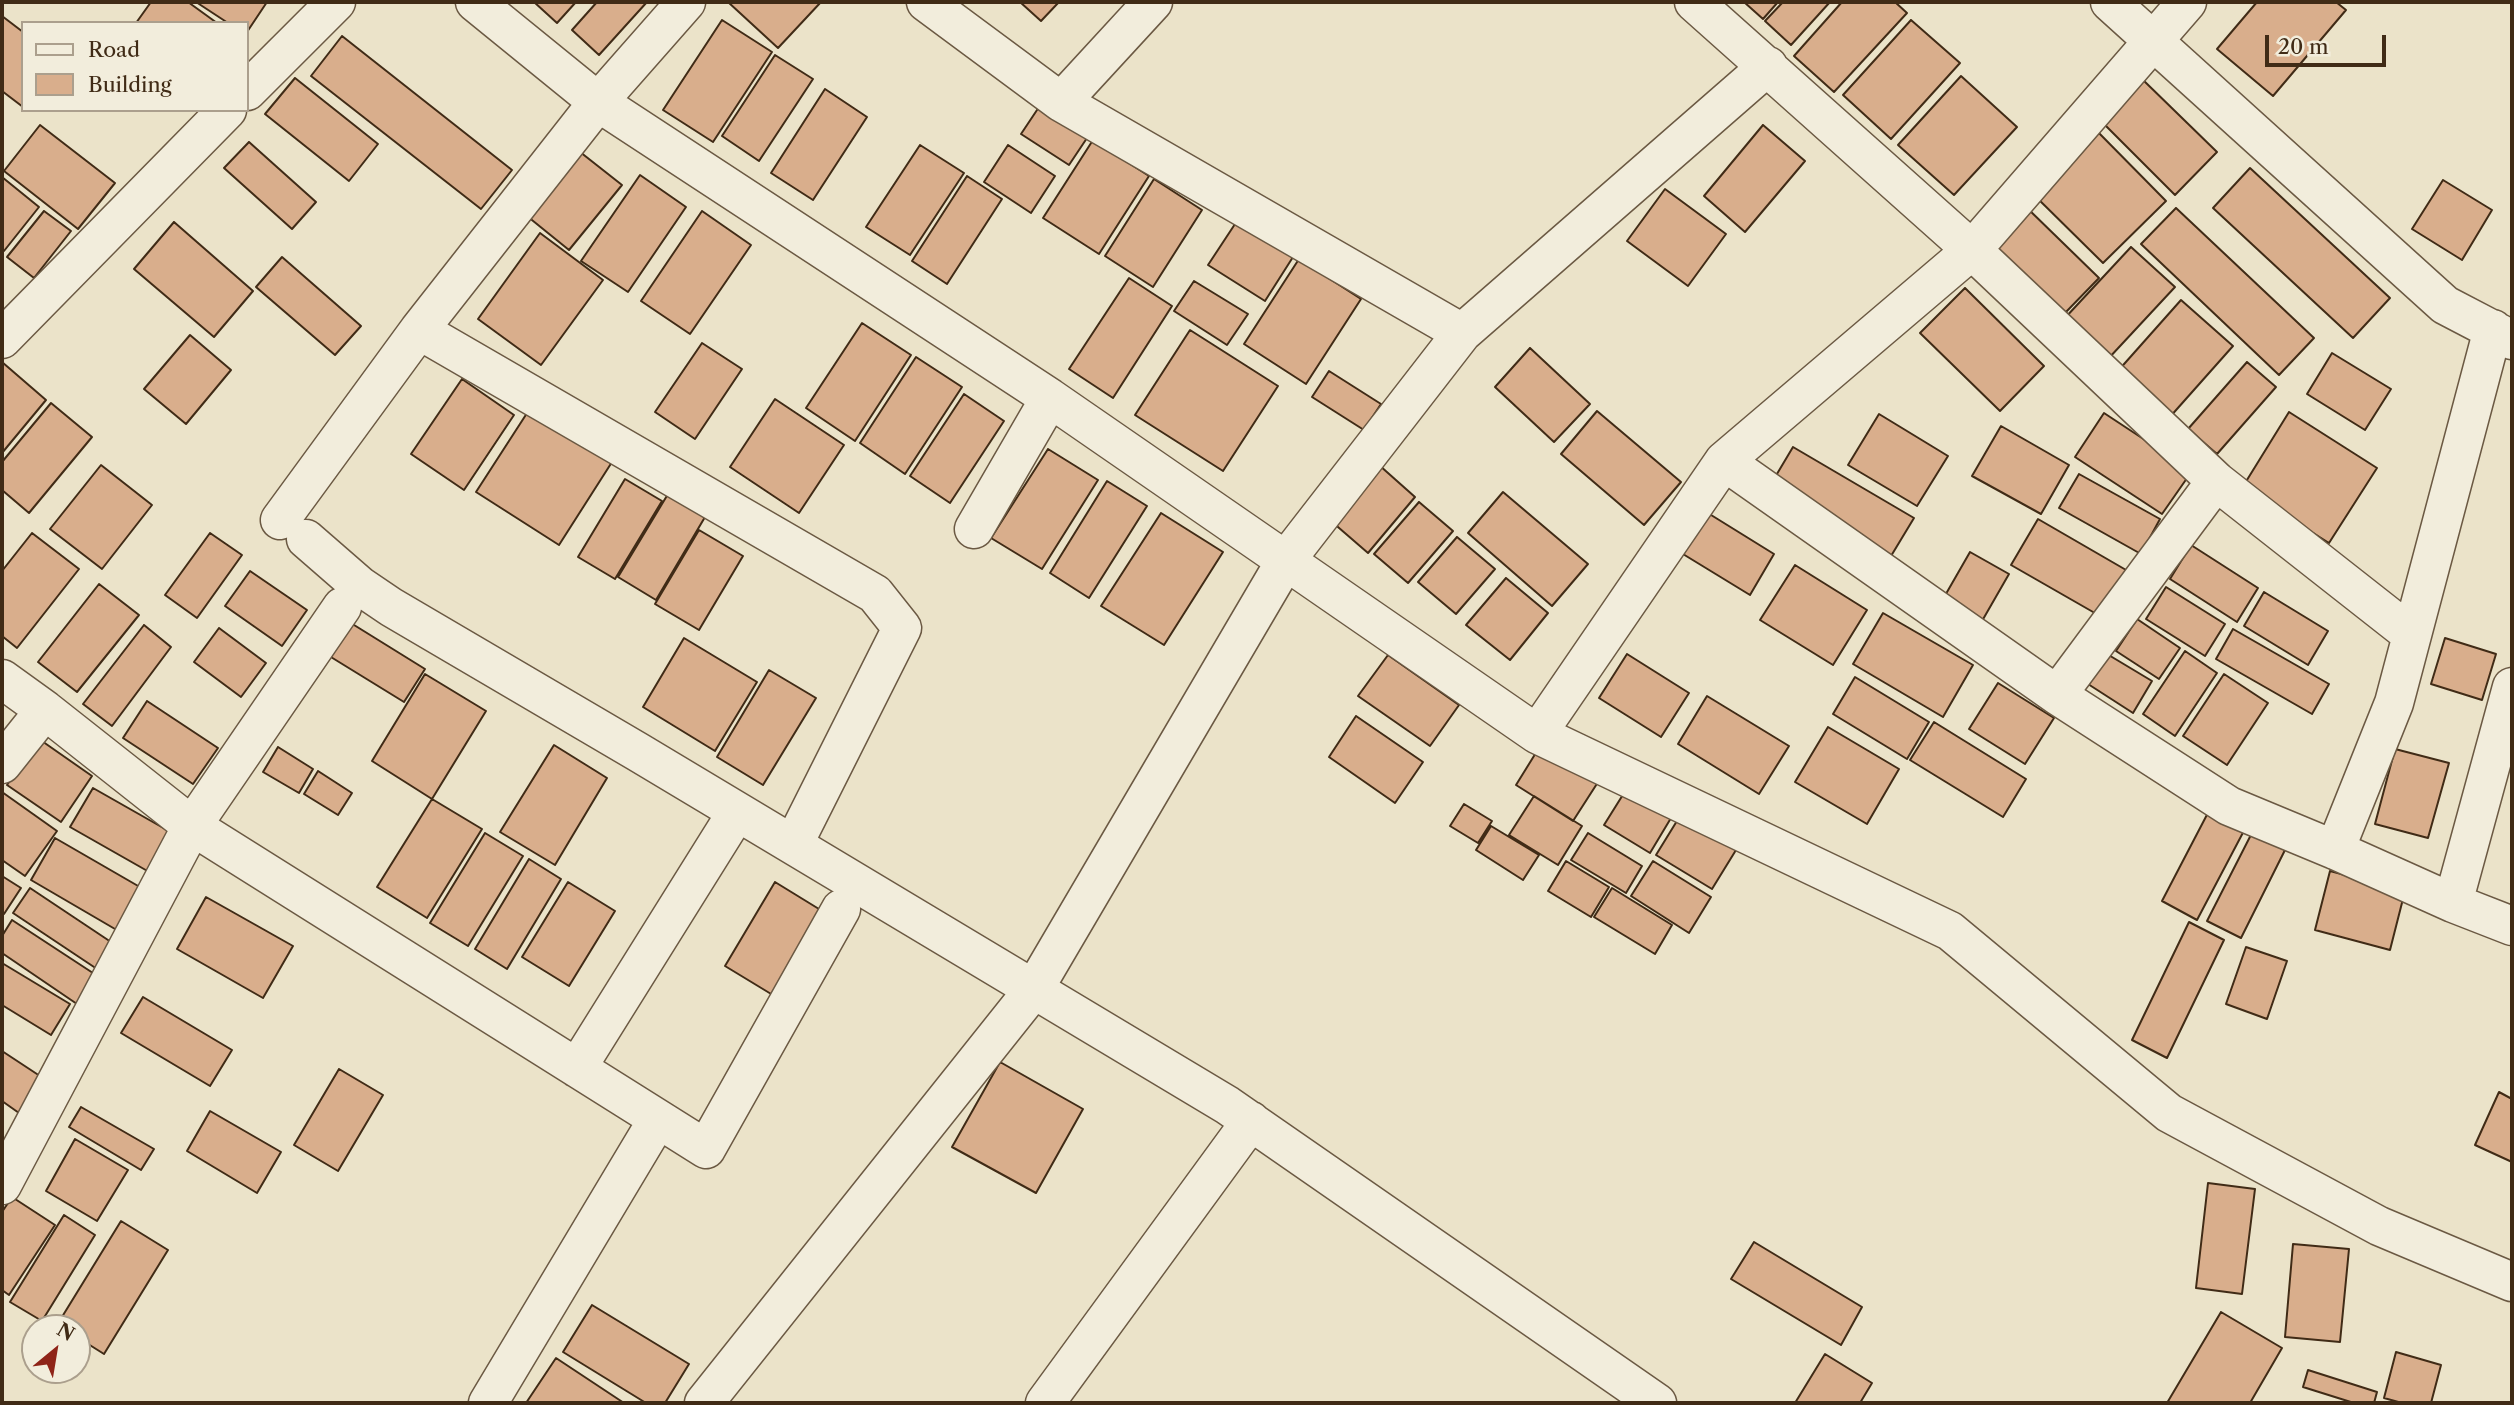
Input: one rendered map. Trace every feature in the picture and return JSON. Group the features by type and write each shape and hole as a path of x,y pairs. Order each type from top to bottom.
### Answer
{"street":[{"path":"248,90 336,2"},
{"path":"475,2 598,102 1049,398 1537,734 1950,931 2169,1113 2379,1226 2512,1282"},
{"path":"686,2 598,102 419,330 293,530 360,586 391,607 737,811 1251,1121 1657,1403"},
{"path":"926,2 1061,102 1462,333"},
{"path":"1061,102 1153,2"},
{"path":"1694,2 1972,250 2216,481 2412,635"},
{"path":"2110,2 2445,305 2502,334 2394,703 2335,849"},
{"path":"1537,734 1724,461 1972,250 2187,2"},
{"path":"704,1403 1034,989 1286,560 1462,333 1768,66"},
{"path":"2,339 225,112"},
{"path":"419,330 875,594 902,628 793,845"},
{"path":"974,528 1049,398"},
{"path":"1724,461 2057,695 2229,806 2335,849 2452,903 2512,926"},
{"path":"2057,695 2216,481"},
{"path":"2,1185 192,826 342,607"},
{"path":"2,679 192,826 706,1149 841,909"},
{"path":"2452,903 2512,687"},
{"path":"2,764 45,710"},
{"path":"577,1068 737,811"},
{"path":"488,1403 658,1119"},
{"path":"1045,1403 1251,1121"}],"building":[{"path":"151,2 188,2 214,21 137,21"},
{"path":"196,2 267,2 248,30 248,21 225,21"},
{"path":"534,2 576,2 557,23"},
{"path":"597,2 647,2 599,55 572,30"},
{"path":"728,2 821,2 778,48"},
{"path":"1020,2 1059,2 1041,21"},
{"path":"1744,2 1778,2 1763,19"},
{"path":"1783,2 1830,2 1791,45 1765,21"},
{"path":"1842,2 1895,2 1907,13 1834,92 1794,56"},
{"path":"2257,2 2336,2 2346,10 2273,96 2217,49"},
{"path":"2,16 21,30 21,105 2,91"},
{"path":"722,20 772,52 713,142 663,110"},
{"path":"1911,20 1960,63 1891,139 1843,95"},
{"path":"342,36 512,170 481,209 311,76"},
{"path":"775,55 813,79 759,161 722,136"},
{"path":"1961,76 2017,127 1954,195 1898,145"},
{"path":"295,78 378,144 349,181 265,114"},
{"path":"2141,78 2217,152 2175,195 2100,120"},
{"path":"825,89 867,117 813,200 771,173"},
{"path":"1045,98 1093,129 1069,165 1021,134"},
{"path":"40,125 115,183 78,229 4,171"},
{"path":"1763,125 1805,161 1745,232 1704,196"},
{"path":"2094,128 2166,201 2103,263 2030,191"},
{"path":"1093,140 1149,176 1099,254 1043,218"},
{"path":"249,142 316,202 292,229 224,168"},
{"path":"920,145 964,173 910,255 866,227"},
{"path":"1008,145 1055,176 1031,213 984,182"},
{"path":"575,148 622,185 569,250 522,212"},
{"path":"2250,168 2390,298 2353,338 2213,208"},
{"path":"640,175 686,207 628,292 581,261"},
{"path":"967,176 1002,199 947,284 912,261"},
{"path":"2,177 39,207 4,251 2,249"},
{"path":"1154,179 1202,210 1153,287 1105,256"},
{"path":"2443,180 2492,210 2462,260 2412,229"},
{"path":"1665,189 1726,234 1688,286 1627,241"},
{"path":"2024,205 2099,278 2065,313 1990,241"},
{"path":"2176,208 2314,338 2279,375 2141,244"},
{"path":"44,211 71,231 34,278 7,257"},
{"path":"702,211 751,245 690,334 641,301"},
{"path":"1237,221 1293,257 1265,301 1208,265"},
{"path":"174,222 253,291 214,337 134,269"},
{"path":"540,233 603,280 541,365 478,319"},
{"path":"2131,247 2175,287 2108,359 2064,319"},
{"path":"282,257 361,326 335,355 256,287"},
{"path":"1299,259 1361,299 1306,384 1244,344"},
{"path":"1129,278 1172,306 1113,398 1069,369"},
{"path":"1194,281 1248,314 1227,345 1174,311"},
{"path":"1965,288 2044,366 2000,411 1920,333"},
{"path":"2181,300 2233,346 2169,418 2117,372"},
{"path":"862,323 911,355 855,441 806,408"},
{"path":"1190,330 1278,386 1223,471 1135,415"},
{"path":"190,335 231,370 186,424 144,389"},
{"path":"702,343 742,369 695,439 655,412"},
{"path":"1530,348 1590,404 1554,442 1495,387"},
{"path":"2332,353 2391,389 2365,430 2307,394"},
{"path":"916,357 962,387 905,474 860,443"},
{"path":"2,362 46,400 2,453"},
{"path":"2247,362 2276,387 2217,454 2188,429"},
{"path":"1329,371 1381,404 1364,430 1312,397"},
{"path":"462,379 514,415 464,490 411,454"},
{"path":"964,394 1004,421 950,503 910,476"},
{"path":"775,399 844,445 799,513 730,467"},
{"path":"51,403 92,437 29,513 2,490 2,462"},
{"path":"529,410 612,462 559,545 476,492"},
{"path":"1597,411 1681,482 1644,525 1561,454"},
{"path":"2289,412 2377,468 2329,543 2242,488"},
{"path":"2104,413 2192,471 2162,514 2075,457"},
{"path":"1879,414 1948,456 1917,506 1848,465"},
{"path":"2001,426 2069,465 2041,514 1972,476"},
{"path":"1793,447 1914,518 1888,561 1768,489"},
{"path":"1048,449 1098,480 1042,569 991,538"},
{"path":"101,465 152,505 102,569 50,529"},
{"path":"1379,465 1415,497 1368,553 1331,521"},
{"path":"2079,474 2160,519 2141,554 2059,508"},
{"path":"625,479 662,501 615,579 578,557"},
{"path":"1107,481 1147,506 1089,598 1050,573"},
{"path":"1503,492 1588,564 1552,606 1468,533"},
{"path":"668,494 705,517 656,600 618,577"},
{"path":"1419,502 1453,531 1408,583 1374,554"},
{"path":"1703,510 1774,554 1750,595 1678,551"},
{"path":"1161,513 1223,552 1164,645 1101,606"},
{"path":"2038,519 2133,574 2107,620 2011,565"},
{"path":"699,530 743,556 699,630 655,604"},
{"path":"32,533 79,569 17,648 2,636 2,571"},
{"path":"210,533 242,555 197,618 165,595"},
{"path":"1457,537 1495,569 1456,614 1418,582"},
{"path":"2191,545 2258,588 2237,622 2170,579"},
{"path":"1970,552 2009,574 1978,628 1939,606"},
{"path":"1795,565 1867,610 1833,665 1760,620"},
{"path":"250,571 307,610 282,646 225,606"},
{"path":"1506,578 1548,613 1510,660 1466,625"},
{"path":"99,584 139,615 77,692 38,662"},
{"path":"2166,587 2225,624 2205,656 2146,619"},
{"path":"2264,592 2328,631 2308,665 2244,626"},
{"path":"1883,613 1973,665 1943,717 1853,664"},
{"path":"2137,619 2180,648 2159,679 2116,651"},
{"path":"346,620 425,669 404,702 326,654"},
{"path":"144,625 171,647 112,726 83,704"},
{"path":"219,628 266,663 241,697 194,662"},
{"path":"2233,629 2329,684 2312,714 2216,659"},
{"path":"684,638 757,682 715,751 643,707"},
{"path":"2445,638 2496,654 2482,700 2431,684"},
{"path":"2185,651 2217,673 2175,736 2143,714"},
{"path":"1627,654 1689,693 1661,737 1599,698"},
{"path":"2107,654 2152,681 2133,713 2088,684"},
{"path":"1388,655 1459,705 1430,746 1358,696"},
{"path":"769,670 816,698 763,785 717,757"},
{"path":"425,674 486,711 432,799 372,761"},
{"path":"2224,674 2268,703 2227,765 2183,736"},
{"path":"1855,677 1929,722 1907,759 1833,714"},
{"path":"1998,683 2054,718 2025,764 1969,729"},
{"path":"1707,696 1789,746 1759,794 1678,744"},
{"path":"147,701 218,748 193,784 123,738"},
{"path":"1356,716 1423,762 1395,803 1329,757"},
{"path":"1934,722 2026,779 2003,817 1910,760"},
{"path":"1828,727 1899,769 1867,824 1795,782"},
{"path":"39,739 92,776 61,822 7,785"},
{"path":"1542,743 1600,779 1573,821 1516,785"},
{"path":"554,745 607,778 555,865 500,832"},
{"path":"278,747 313,769 299,793 263,772"},
{"path":"2395,749 2449,763 2428,838 2375,824"},
{"path":"318,771 352,793 338,815 304,794"},
{"path":"1629,785 1674,813 1650,853 1604,825"},
{"path":"93,788 181,838 158,877 70,827"},
{"path":"2,792 57,831 25,876 2,860"},
{"path":"1534,796 1582,826 1558,865 1509,835"},
{"path":"432,799 482,829 427,918 377,887"},
{"path":"1464,804 1492,821 1478,843 1450,826"},
{"path":"2211,807 2247,825 2197,920 2162,901"},
{"path":"1680,816 1736,850 1712,889 1656,855"},
{"path":"2256,825 2289,842 2241,938 2207,921"},
{"path":"1491,826 1539,855 1523,880 1476,850"},
{"path":"485,833 523,856 468,946 430,923"},
{"path":"1588,833 1642,866 1626,893 1571,860"},
{"path":"55,838 152,894 127,936 31,880"},
{"path":"529,859 561,879 507,969 475,949"},
{"path":"1566,861 1609,887 1591,917 1548,891"},
{"path":"1653,861 1711,897 1689,933 1631,896"},
{"path":"2330,871 2405,891 2390,950 2315,930"},
{"path":"2,876 21,888 4,914 2,913"},
{"path":"568,882 615,911 569,986 522,957"},
{"path":"775,882 832,917 781,1000 725,966"},
{"path":"30,888 117,946 100,971 13,913"},
{"path":"1612,888 1672,925 1655,954 1594,917"},
{"path":"206,897 293,946 263,998 177,949"},
{"path":"12,920 96,975 77,1004 2,953 2,936"},
{"path":"2189,922 2224,940 2167,1058 2132,1040"},
{"path":"2246,947 2287,961 2267,1019 2226,1004"},
{"path":"2,963 70,1004 51,1035 2,1005"},
{"path":"143,997 232,1050 210,1086 121,1033"},
{"path":"2,1051 43,1078 19,1113 2,1101"},
{"path":"1000,1062 1083,1109 1036,1193 952,1147"},
{"path":"339,1069 383,1095 338,1171 294,1145"},
{"path":"2499,1092 2512,1099 2512,1162 2475,1145"},
{"path":"81,1107 154,1149 141,1170 69,1127"},
{"path":"210,1111 281,1152 257,1193 187,1151"},
{"path":"75,1139 128,1170 97,1221 46,1191"},
{"path":"2208,1183 2255,1189 2242,1294 2196,1288"},
{"path":"12,1197 55,1225 9,1295 2,1290 2,1212"},
{"path":"64,1215 95,1235 46,1314 30,1314 10,1302"},
{"path":"121,1221 168,1250 104,1354 91,1346 91,1314 64,1314"},
{"path":"1754,1242 1862,1307 1841,1345 1731,1279"},
{"path":"2293,1244 2349,1249 2340,1342 2285,1337"},
{"path":"592,1305 689,1364 665,1403 646,1403 563,1352"},
{"path":"2221,1312 2282,1348 2250,1403 2167,1403"},
{"path":"2396,1352 2441,1365 2431,1403 2402,1403 2384,1398"},
{"path":"1825,1354 1872,1383 1860,1403 1795,1403"},
{"path":"556,1358 624,1403 526,1403"},
{"path":"2308,1370 2377,1392 2374,1403 2354,1403 2303,1387"}]}
